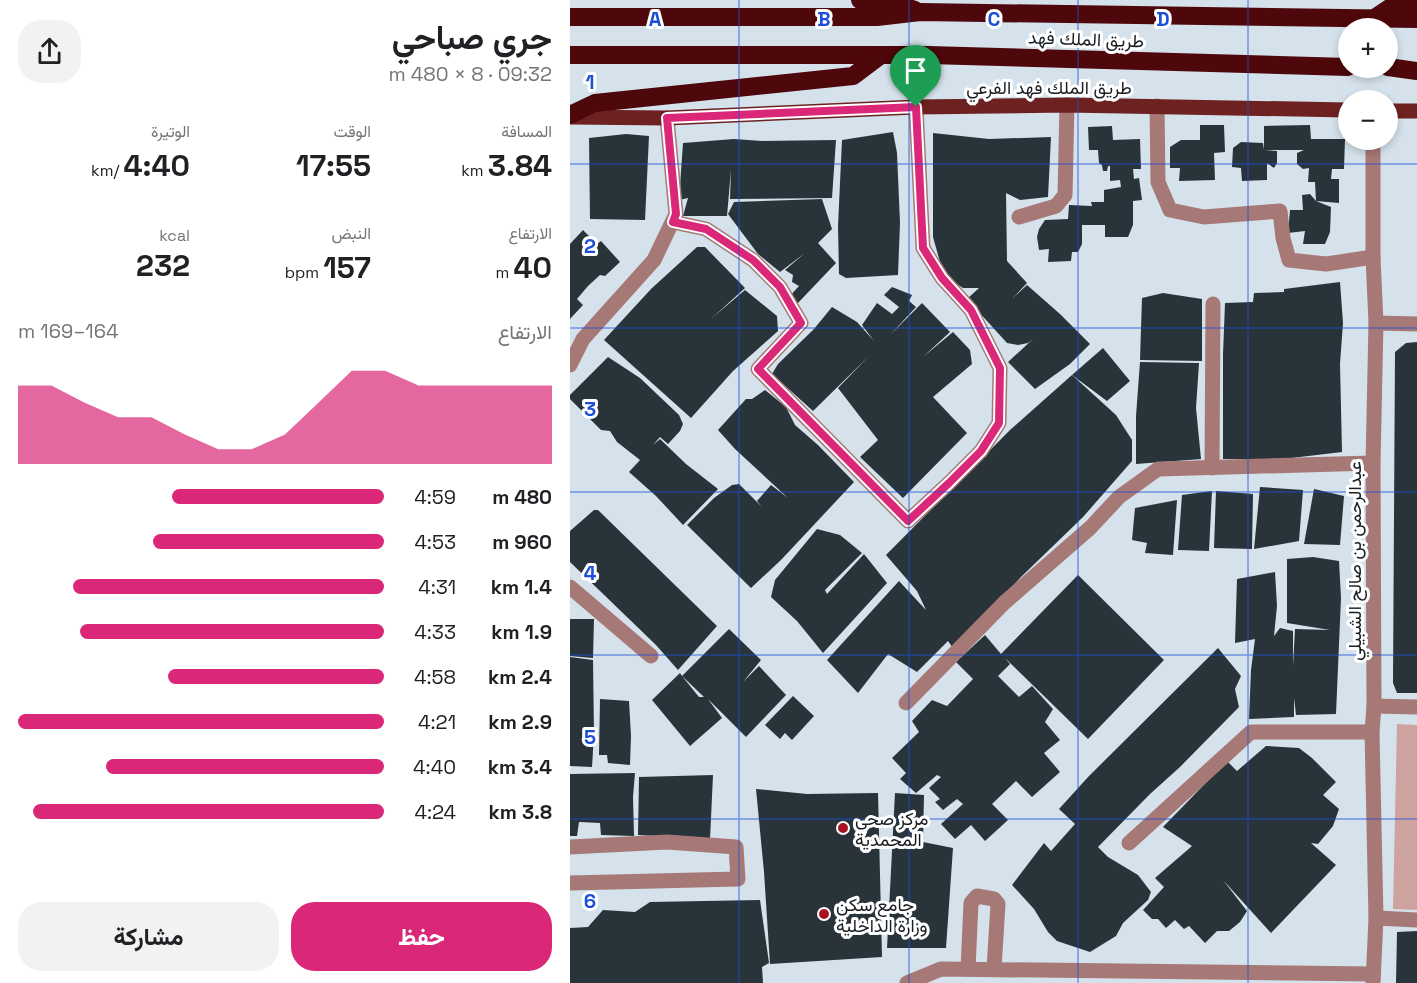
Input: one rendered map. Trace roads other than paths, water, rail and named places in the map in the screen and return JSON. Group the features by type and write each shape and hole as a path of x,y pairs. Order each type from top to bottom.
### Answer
{"highway":[{"path":"860,0 891,2 920,12"},
{"path":"1376,18 1395,5 1417,3"},
{"name":"طريق الملك فهد","path":"570,17 877,17 920,12 1338,19"},
{"name":"طريق الملك فهد","path":"1398,19 1417,19"},
{"name":"طريق الملك فهد","path":"570,55 881,55 1338,67"},
{"path":"570,116 595,103 853,76 881,55"},
{"path":"1398,67 1417,66"},
{"path":"1398,68 1417,71"}],"main road":[{"name":"طريق الملك فهد الفرعي","path":"570,116 667,118 916,107 1066,105 1338,110"},
{"path":"1398,111 1417,111"}],"street":[{"path":"1019,217 1056,206 1065,195 1066,105"},
{"path":"1157,106 1158,182 1170,210 1204,217 1280,211 1283,238 1289,260 1326,264 1373,257"},
{"path":"673,222 706,229 753,260 780,287 801,323 758,369 908,521 981,451 999,423 1000,368 971,310 942,278 923,248 916,107"},
{"path":"570,365 583,339 654,260 673,222 676,214 667,118"},
{"name":"عبدالرحمن بن صالح الشبيلي","path":"1373,150 1373,257 1376,323 1372,732 1376,918 1373,979"},
{"path":"1212,468 1213,304"},
{"path":"1376,323 1417,324"},
{"path":"906,703 1004,603 1090,528 1119,497 1158,469 1373,463"},
{"path":"570,587 651,656"},
{"path":"1374,706 1417,707"},
{"path":"1129,843 1251,732 1372,732"},
{"path":"570,847 667,842 736,847 738,879 570,883"},
{"path":"968,969 970,903 977,896 994,899 998,904 994,969"},
{"path":"1376,918 1417,920"},
{"path":"907,983 940,969 994,969 1060,976 1373,979"}],"place":[{"name":"مركز صحي المحمدية","path":"843,828"},
{"name":"جامع سكن وزارة الداخلية","path":"824,914"}]}
